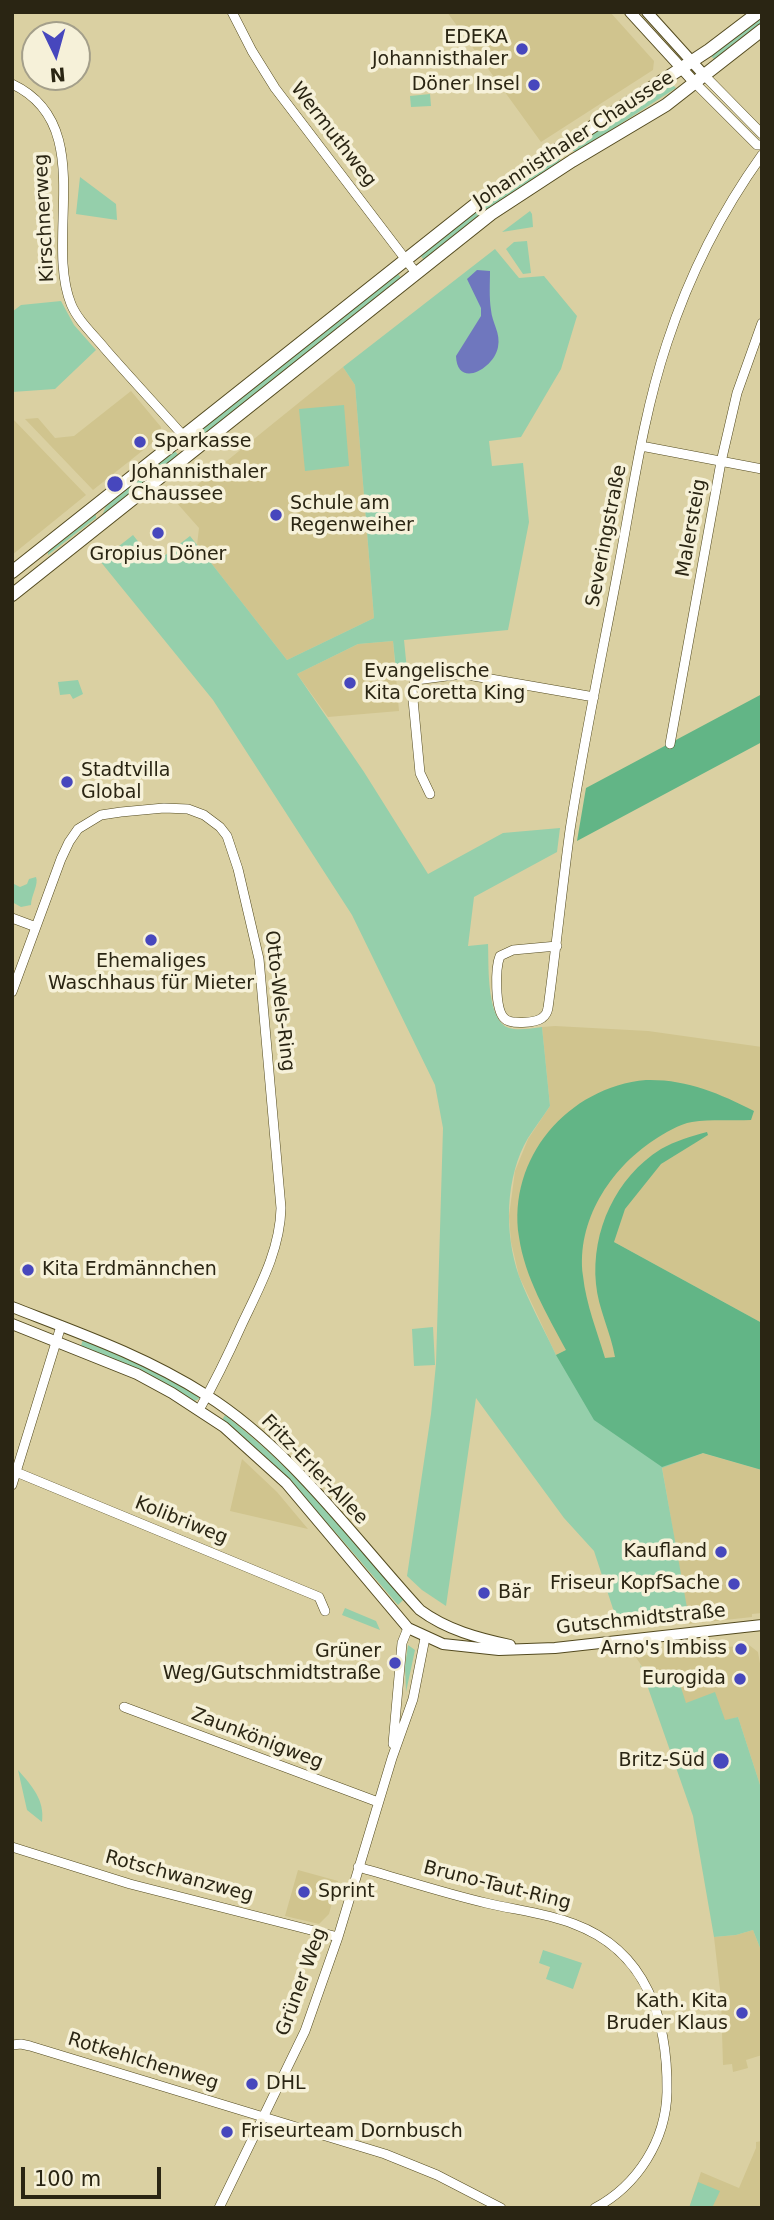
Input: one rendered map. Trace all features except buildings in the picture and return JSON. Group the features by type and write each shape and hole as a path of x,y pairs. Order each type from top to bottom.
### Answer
{"main road":[{"name":"Johannisthaler Chaussee","path":"12,572 481,200 686,65 759,12"},
{"name":"Johannisthaler Chaussee","path":"12,595 491,214 572,161 646,119 762,30"},
{"path":"562,146 572,161"}],"street":[{"name":"Wermuthweg","path":"232,12 251,51 275,88 416,273"},
{"path":"630,12 686,65 757,145 762,145"},
{"path":"647,12 686,65"},
{"path":"699,79 762,134"},
{"name":"Kirschnerweg","path":"12,84 29,93 45,111 59,144 63,173 65,278 72,307 90,332 195,449"},
{"name":"Severingstraße","path":"556,946 513,950 500,956 497,979 500,1008 507,1020 537,1020 545,1016 548,1008 556,946 570,831 642,446 664,355 684,296 710,238 730,201 762,155"},
{"name":"Malersteig","path":"670,744 721,462 737,393 762,323"},
{"path":"642,446 762,469"},
{"path":"430,794 420,769 412,688 416,680 462,674 594,697"},
{"name":"Otto-Wels-Ring","path":"12,992 69,842 78,829 101,815 164,808 188,809 220,827 230,845 254,932 263,985 281,1218 274,1254 199,1410"},
{"path":"12,918 36,927"},
{"name":"Fritz-Erler-Allee","path":"12,1307 127,1351 208,1396 238,1418 278,1453 420,1610 433,1620"},
{"name":"Fritz-Erler-Allee","path":"12,1324 137,1374 199,1410 248,1447 286,1483 408,1628 425,1638"},
{"path":"12,1485 61,1326"},
{"name":"Kolibriweg","path":"16,1472 319,1597 325,1611"},
{"path":"408,1628 420,1610"},
{"path":"425,1638 433,1620"},
{"name":"Gutschmidtstraße","path":"433,1620 475,1637 523,1648"},
{"name":"Gutschmidtstraße","path":"425,1638 443,1644 470,1647 562,1647 762,1625"},
{"name":"Grüner Weg","path":"392,1758 402,1643 408,1628"},
{"name":"Grüner Weg","path":"219,2208 305,2031 338,1937 378,1802 413,1699 425,1638"},
{"name":"Zaunkönigweg","path":"124,1707 378,1802"},
{"name":"Rotschwanzweg","path":"12,1847 131,1884 338,1937"},
{"name":"Bruno-Taut-Ring","path":"358,1867 470,1899 576,1924 612,1945 642,1978 658,2012 663,2035 667,2094 663,2120 658,2138 644,2164 622,2189 595,2208"},
{"name":"Rotkehlchenweg","path":"12,2045 30,2046 263,2117"},
{"path":"263,2117 396,2158 437,2175 501,2208"}],"shaded area":[{"path":"447,12 610,12 654,61 653,70 541,142"},
{"name":"Schule am Regenweiher","path":"343,367 355,385 374,618 287,660 197,545 199,528 176,502"},
{"path":"131,391 161,427 161,436 93,490 25,419 38,418 55,438 74,436"},
{"path":"12,418 86,495 12,555"},
{"name":"Evangelische Kita Coretta King","path":"393,641 399,711 328,717 297,674 358,644"},
{"path":"542,1027 648,1031 762,1047 762,1323 614,1242 621,1355 605,1360 556,1355 519,1276 511,1242 509,1216 515,1171 528,1139 550,1106"},
{"name":"Kaufland","path":"703,1453 762,1470 762,1613 752,1614 752,1617 689,1624 662,1467"},
{"path":"242,1459 277,1492 308,1529 230,1511"},
{"path":"749,1645 758,1652 762,1675 762,1791 738,1717 725,1721 686,1703 654,1684 635,1656"},
{"path":"298,1870 338,1881 329,1914 319,1924 285,1916"},
{"name":"Kath. Kita Bruder Klaus","path":"753,1930 762,1953 762,2055 746,2060 748,2068 733,2072 732,2064 723,2065 721,1998 714,1937"},
{"path":"762,2141 762,2208 689,2208 701,2172 739,2188 756,2142"}],"green space":[{"path":"762,16 762,24 715,60 710,55"},
{"path":"671,83 676,88 577,152 569,150"},
{"path":"430,94 431,106 411,107 410,96"},
{"path":"558,156 561,158 558,163 425,261 420,255 483,206"},
{"path":"80,177 116,204 117,220 76,214"},
{"path":"530,211 533,227 502,232"},
{"path":"527,241 531,273 523,274 506,249 514,242"},
{"path":"495,249 519,278 544,276 577,316 561,369 521,437 489,441 492,466 523,463 529,522 508,630 404,640 407,670 396,671 393,641 358,644 297,674 364,772 428,874 503,833 560,828 557,852 474,897 468,946 488,944 490,991 496,1014 502,1023 513,1029 542,1027 550,1106 520,1153 509,1206 511,1242 523,1286 556,1355 567,1350 605,1360 762,1323 762,1470 703,1453 662,1468 689,1619 619,1627 594,1551 564,1518 476,1398 446,1606 407,1576 436,1364 443,1128 435,1085 352,915 213,700 100,561 133,535 155,563 190,536 287,660 374,618 355,385 343,367"},
{"path":"397,273 402,279 206,436 201,430"},
{"path":"61,301 74,325 96,350 55,389 12,392 12,312 21,305"},
{"path":"344,405 349,466 305,471 299,409"},
{"path":"175,451 180,457 102,516 106,506"},
{"path":"96,514 96,518 48,555 48,552"},
{"path":"78,680 83,694 73,699 70,694 60,695 58,682"},
{"path":"762,694 762,742 577,841 586,788"},
{"path":"36,877 31,905 21,907 12,902 12,883 20,887"},
{"path":"646,1080 675,1082 702,1088 754,1111 751,1120 699,1121 672,1129 638,1152 610,1181 591,1216 582,1256 584,1286 592,1317 605,1358 615,1357 596,1284 598,1244 610,1207 631,1174 645,1161 661,1149 707,1132 708,1135 661,1164 625,1209 614,1242 762,1323 762,1470 703,1453 662,1467 594,1420 556,1355 566,1350 526,1267 519,1237 518,1208 523,1180 533,1154 568,1112 592,1096 618,1086"},
{"path":"433,1327 435,1365 414,1366 412,1329"},
{"path":"83,1339 156,1372 199,1399 194,1401 139,1370 81,1346"},
{"path":"225,1415 297,1479 341,1526 404,1599 398,1605 292,1485 222,1420"},
{"path":"345,1608 376,1621 380,1630 342,1615"},
{"path":"408,1645 415,1650 406,1692 405,1666"},
{"path":"640,1665 654,1683 677,1675 686,1703 715,1692 725,1720 738,1717 762,1791 762,1953 753,1930 714,1937 693,1816"},
{"path":"18,1770 39,1800 42,1822 27,1810"},
{"path":"543,1950 582,1963 573,1989 546,1979 550,1967 539,1963"},
{"path":"698,2182 720,2191 712,2208 689,2208"}],"water":[{"path":"477,270 490,271 490,305 499,342 490,362 476,372 469,373 462,372 456,356 481,316 481,308 467,279"}],"place":[{"name":"EDEKA Johannisthaler","path":"522,49"},
{"name":"Döner Insel","path":"534,85"},
{"name":"Sparkasse","path":"140,442"},
{"name":"Johannisthaler Chaussee","path":"115,484"},
{"name":"Schule am Regenweiher","path":"276,515"},
{"name":"Gropius Döner","path":"158,533"},
{"name":"Evangelische Kita Coretta King","path":"350,683"},
{"name":"Stadtvilla Global","path":"67,782"},
{"name":"Ehemaliges Waschhaus für Mieter","path":"151,940"},
{"name":"Kita Erdmännchen","path":"28,1270"},
{"name":"Kaufland","path":"721,1552"},
{"name":"Friseur KopfSache","path":"734,1584"},
{"name":"Bär","path":"484,1593"},
{"name":"Arno's Imbiss","path":"741,1649"},
{"name":"Grüner Weg/Gutschmidtstraße","path":"395,1663"},
{"name":"Eurogida","path":"740,1679"},
{"name":"Britz-Süd","path":"721,1761"},
{"name":"Sprint","path":"304,1892"},
{"name":"Kath. Kita Bruder Klaus","path":"742,2013"},
{"name":"DHL","path":"252,2084"},
{"name":"Friseurteam Dornbusch","path":"227,2132"}]}
